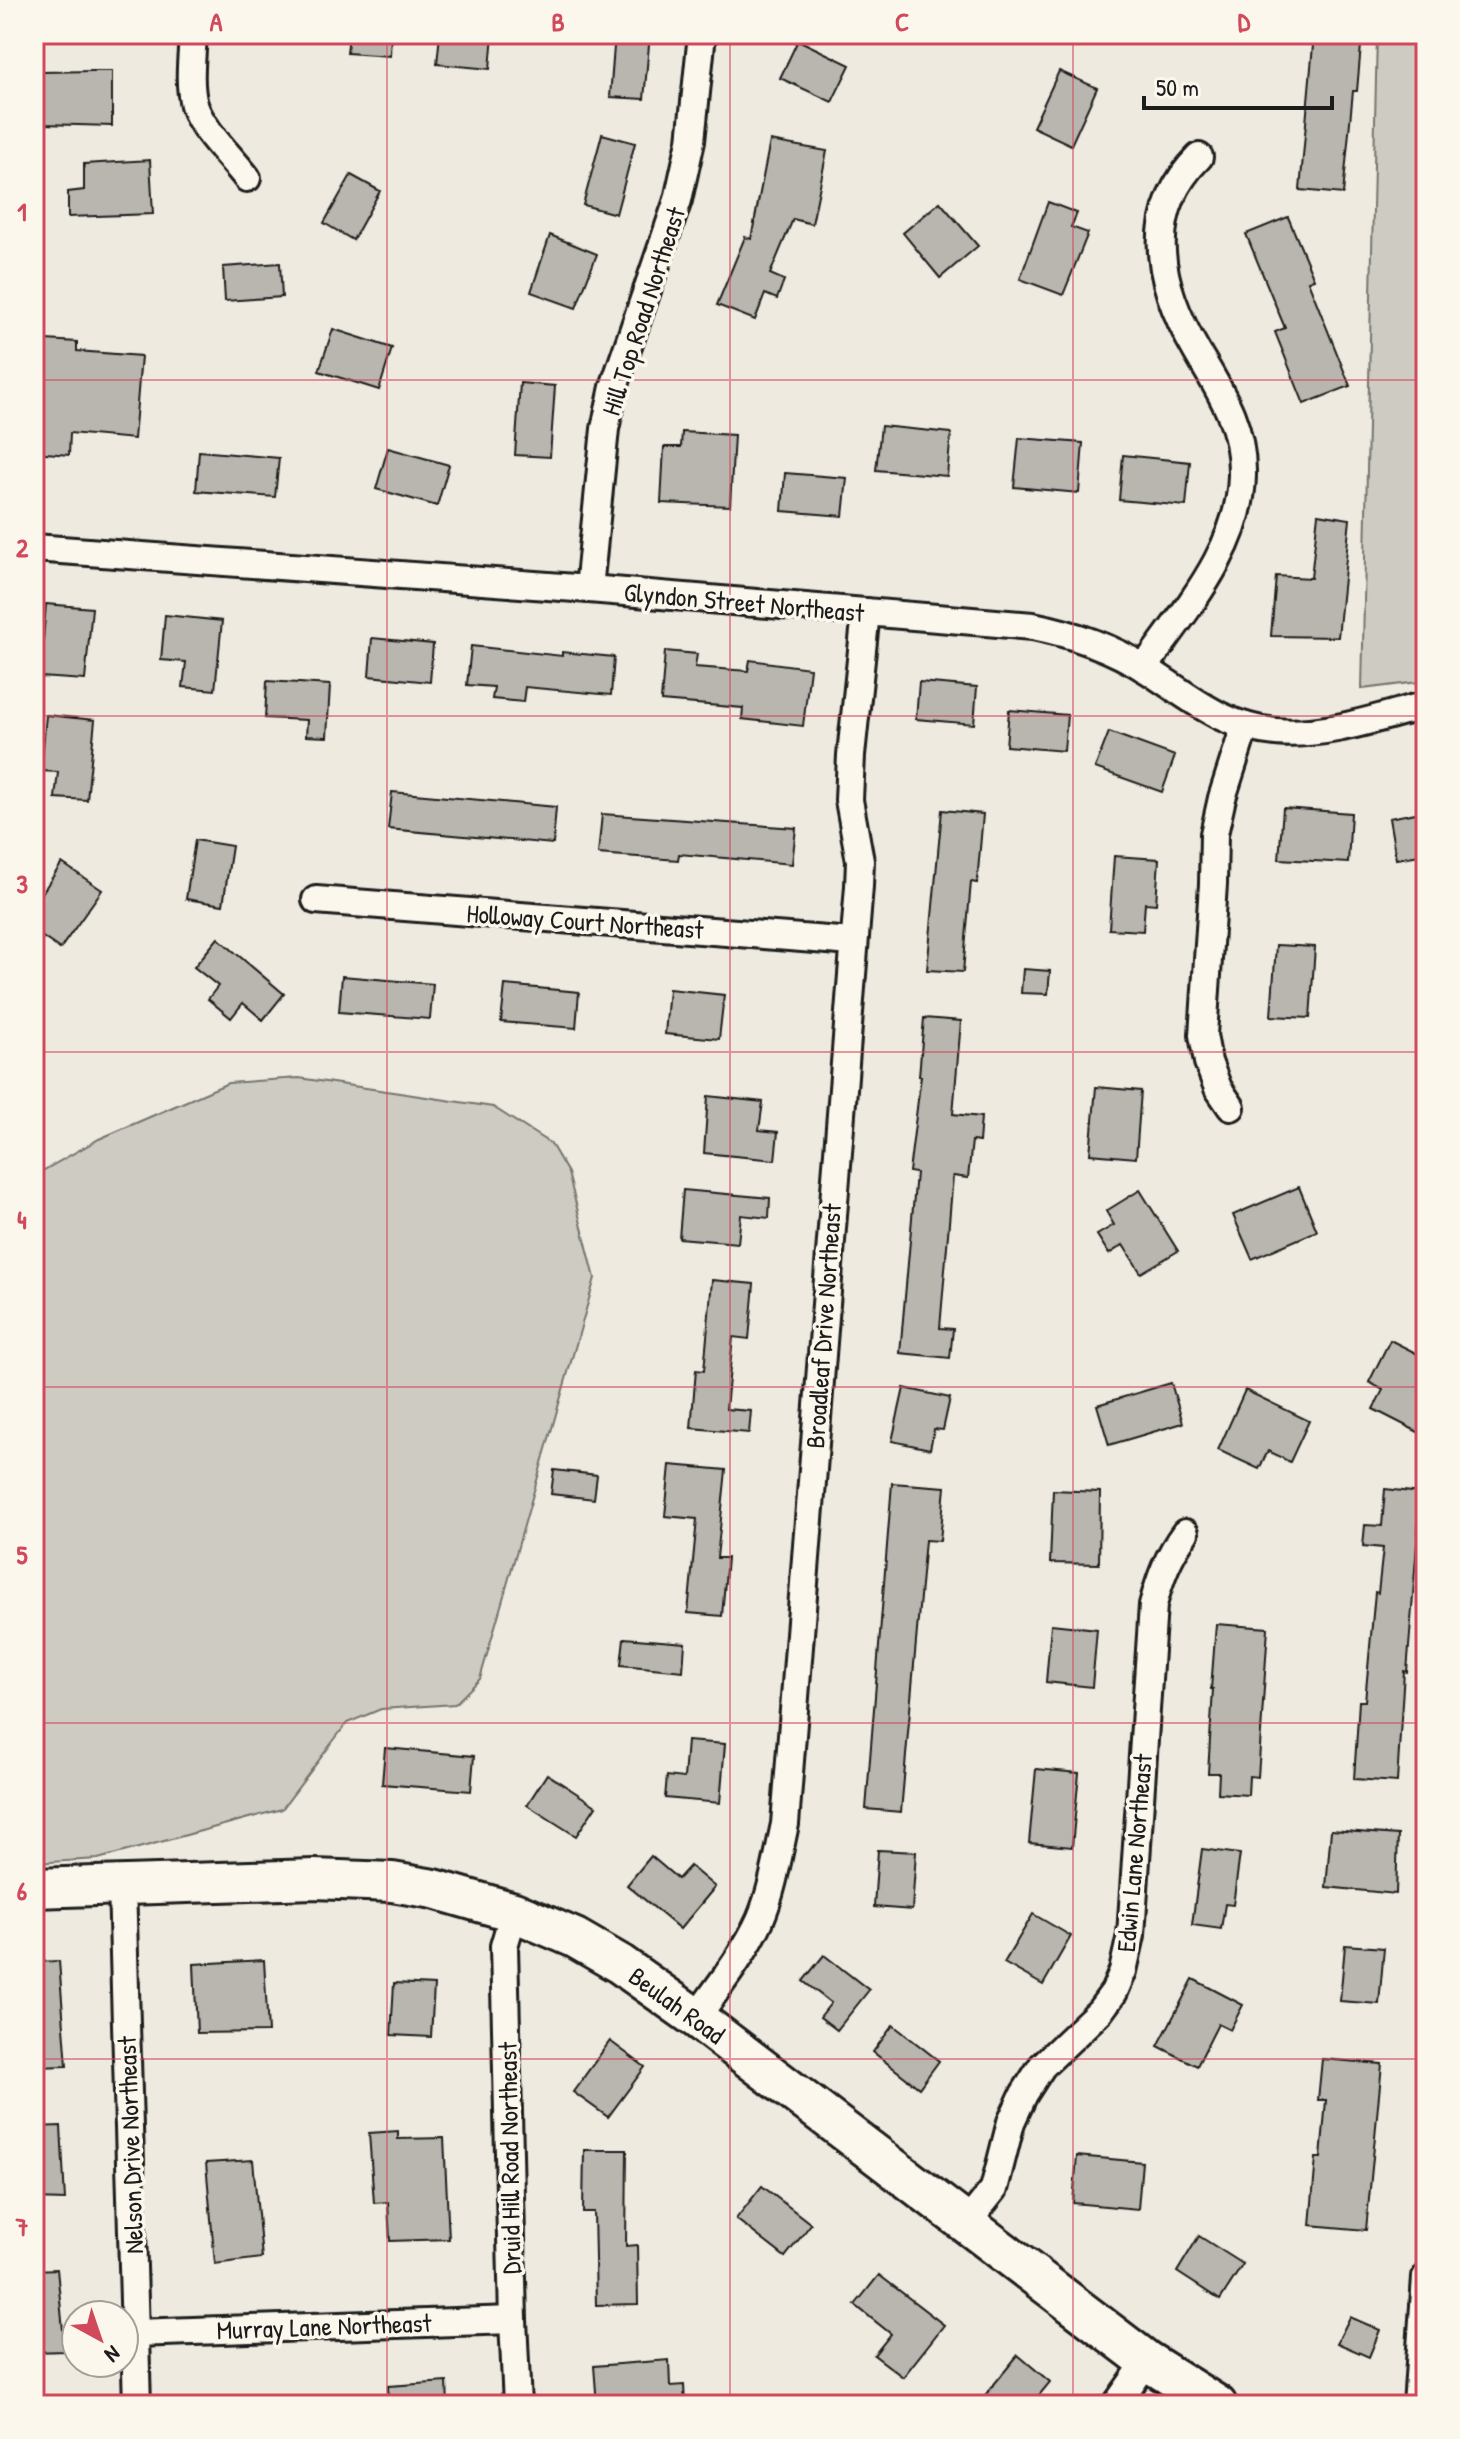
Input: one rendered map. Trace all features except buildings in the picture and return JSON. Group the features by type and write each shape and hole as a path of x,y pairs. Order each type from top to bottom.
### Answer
{"main road":[{"name":"Beulah Road","path":"34,1888 314,1879 392,1882 464,1896 514,1912 575,1938 620,1964 696,2018 1147,2361 1217,2405"}],"street":[{"path":"193,34 190,72 193,102 200,119 247,178"},
{"name":"Hill Top Road Northeast","path":"589,589 605,429 614,387 678,200 691,141 702,34"},
{"path":"1144,668 1218,558 1239,506 1241,451 1232,418 1172,301 1164,274 1160,242 1165,213 1174,189 1199,157"},
{"name":"Glyndon Street Northeast","path":"34,548 1033,626 1102,645 1144,668 1213,714 1245,726 1277,732 1305,732 1356,724 1426,705"},
{"name":"Broadleaf Drive Northeast","path":"696,2018 759,1921 773,1880 785,1824 860,861 849,800 866,612"},
{"path":"1231,1107 1218,1088 1208,1062 1203,1035 1214,834 1245,726"},
{"name":"Holloway Court Northeast","path":"316,900 853,942"},
{"name":"Edwin Lane Northeast","path":"966,2224 994,2189 1011,2122 1024,2094 1042,2066 1100,2011 1114,1992 1123,1971 1131,1935 1153,1605 1161,1574 1185,1533"},
{"name":"Nelson Drive Northeast","path":"122,1885 134,2299"},
{"name":"Druid Hill Road Northeast","path":"514,1912 504,1946 517,2405"},
{"path":"1417,2405 1426,2277"},
{"name":"Murray Lane Northeast","path":"140,2333 513,2320"},
{"path":"1116,2405 1147,2361"},
{"name":"Nelson Drive Northeast","path":"136,2379 137,2405"}],"shaded area":[{"path":"1377,34 1426,34 1426,681 1362,689"},
{"path":"299,1078 493,1107 551,1144 568,1173 595,1278 480,1679 455,1704 381,1709 347,1723 282,1809 98,1859 34,1863 34,1179 39,1173 99,1139 228,1083"}]}
